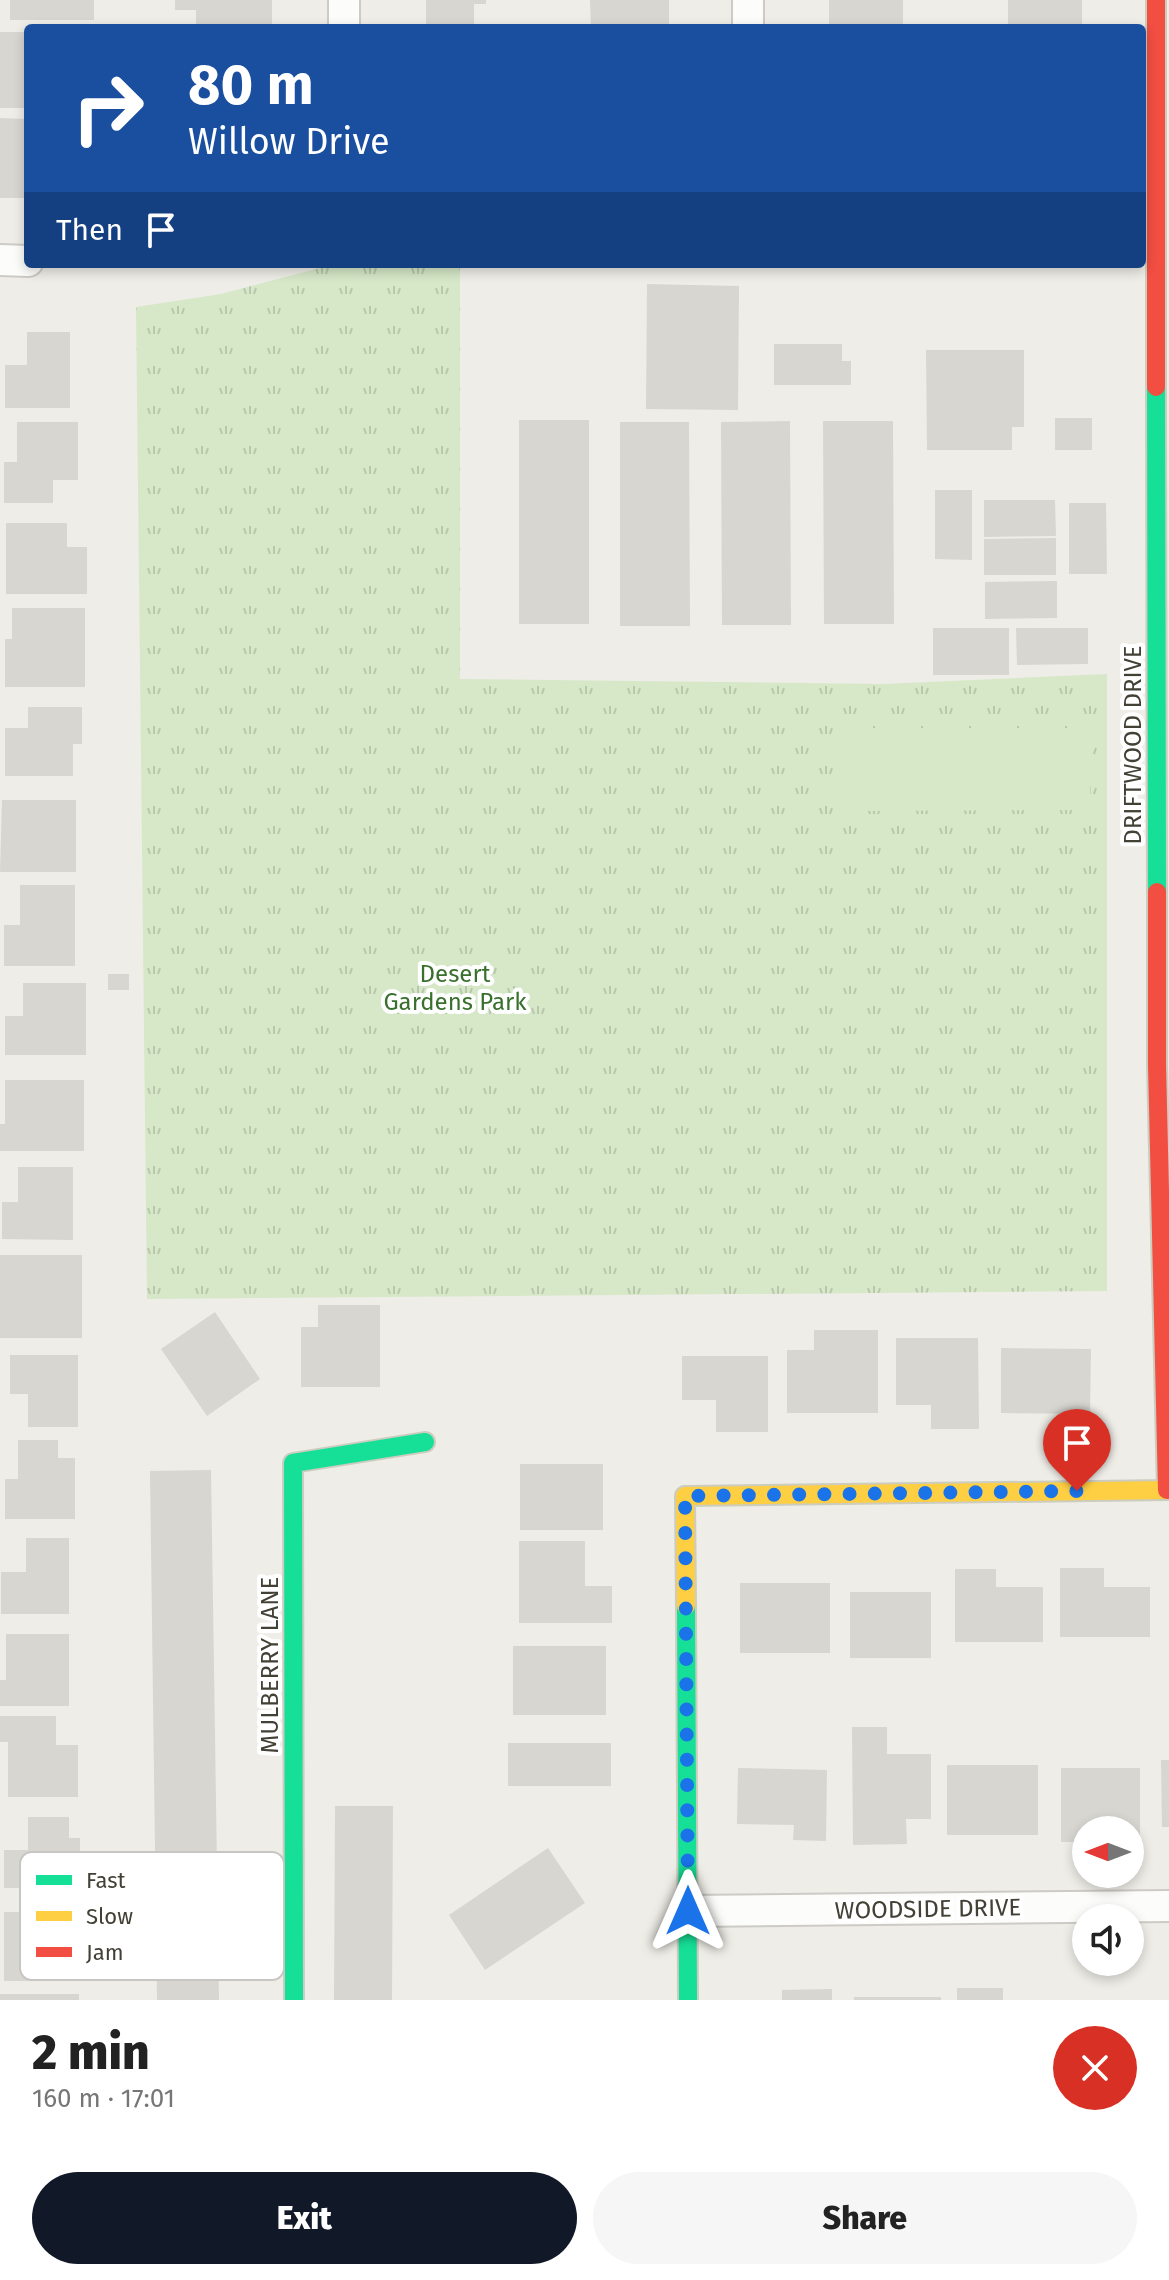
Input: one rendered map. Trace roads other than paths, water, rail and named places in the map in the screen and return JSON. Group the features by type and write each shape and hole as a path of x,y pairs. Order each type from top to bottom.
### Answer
{"street":[{"path":"344,0 344,24"},
{"path":"748,0 748,24"},
{"name":"DRIFTWOOD DRIVE","path":"1156,0 1168,1490"},
{"path":"0,260 24,261"},
{"name":"MULBERRY LANE","path":"294,2000 293,1463 425,1442"},
{"path":"688,2000 685,1496 1168,1490"},
{"name":"WOODSIDE DRIVE","path":"688,1911 1169,1906"}],"park label":[{"name":"Desert Gardens Park","path":"455,988"}]}
